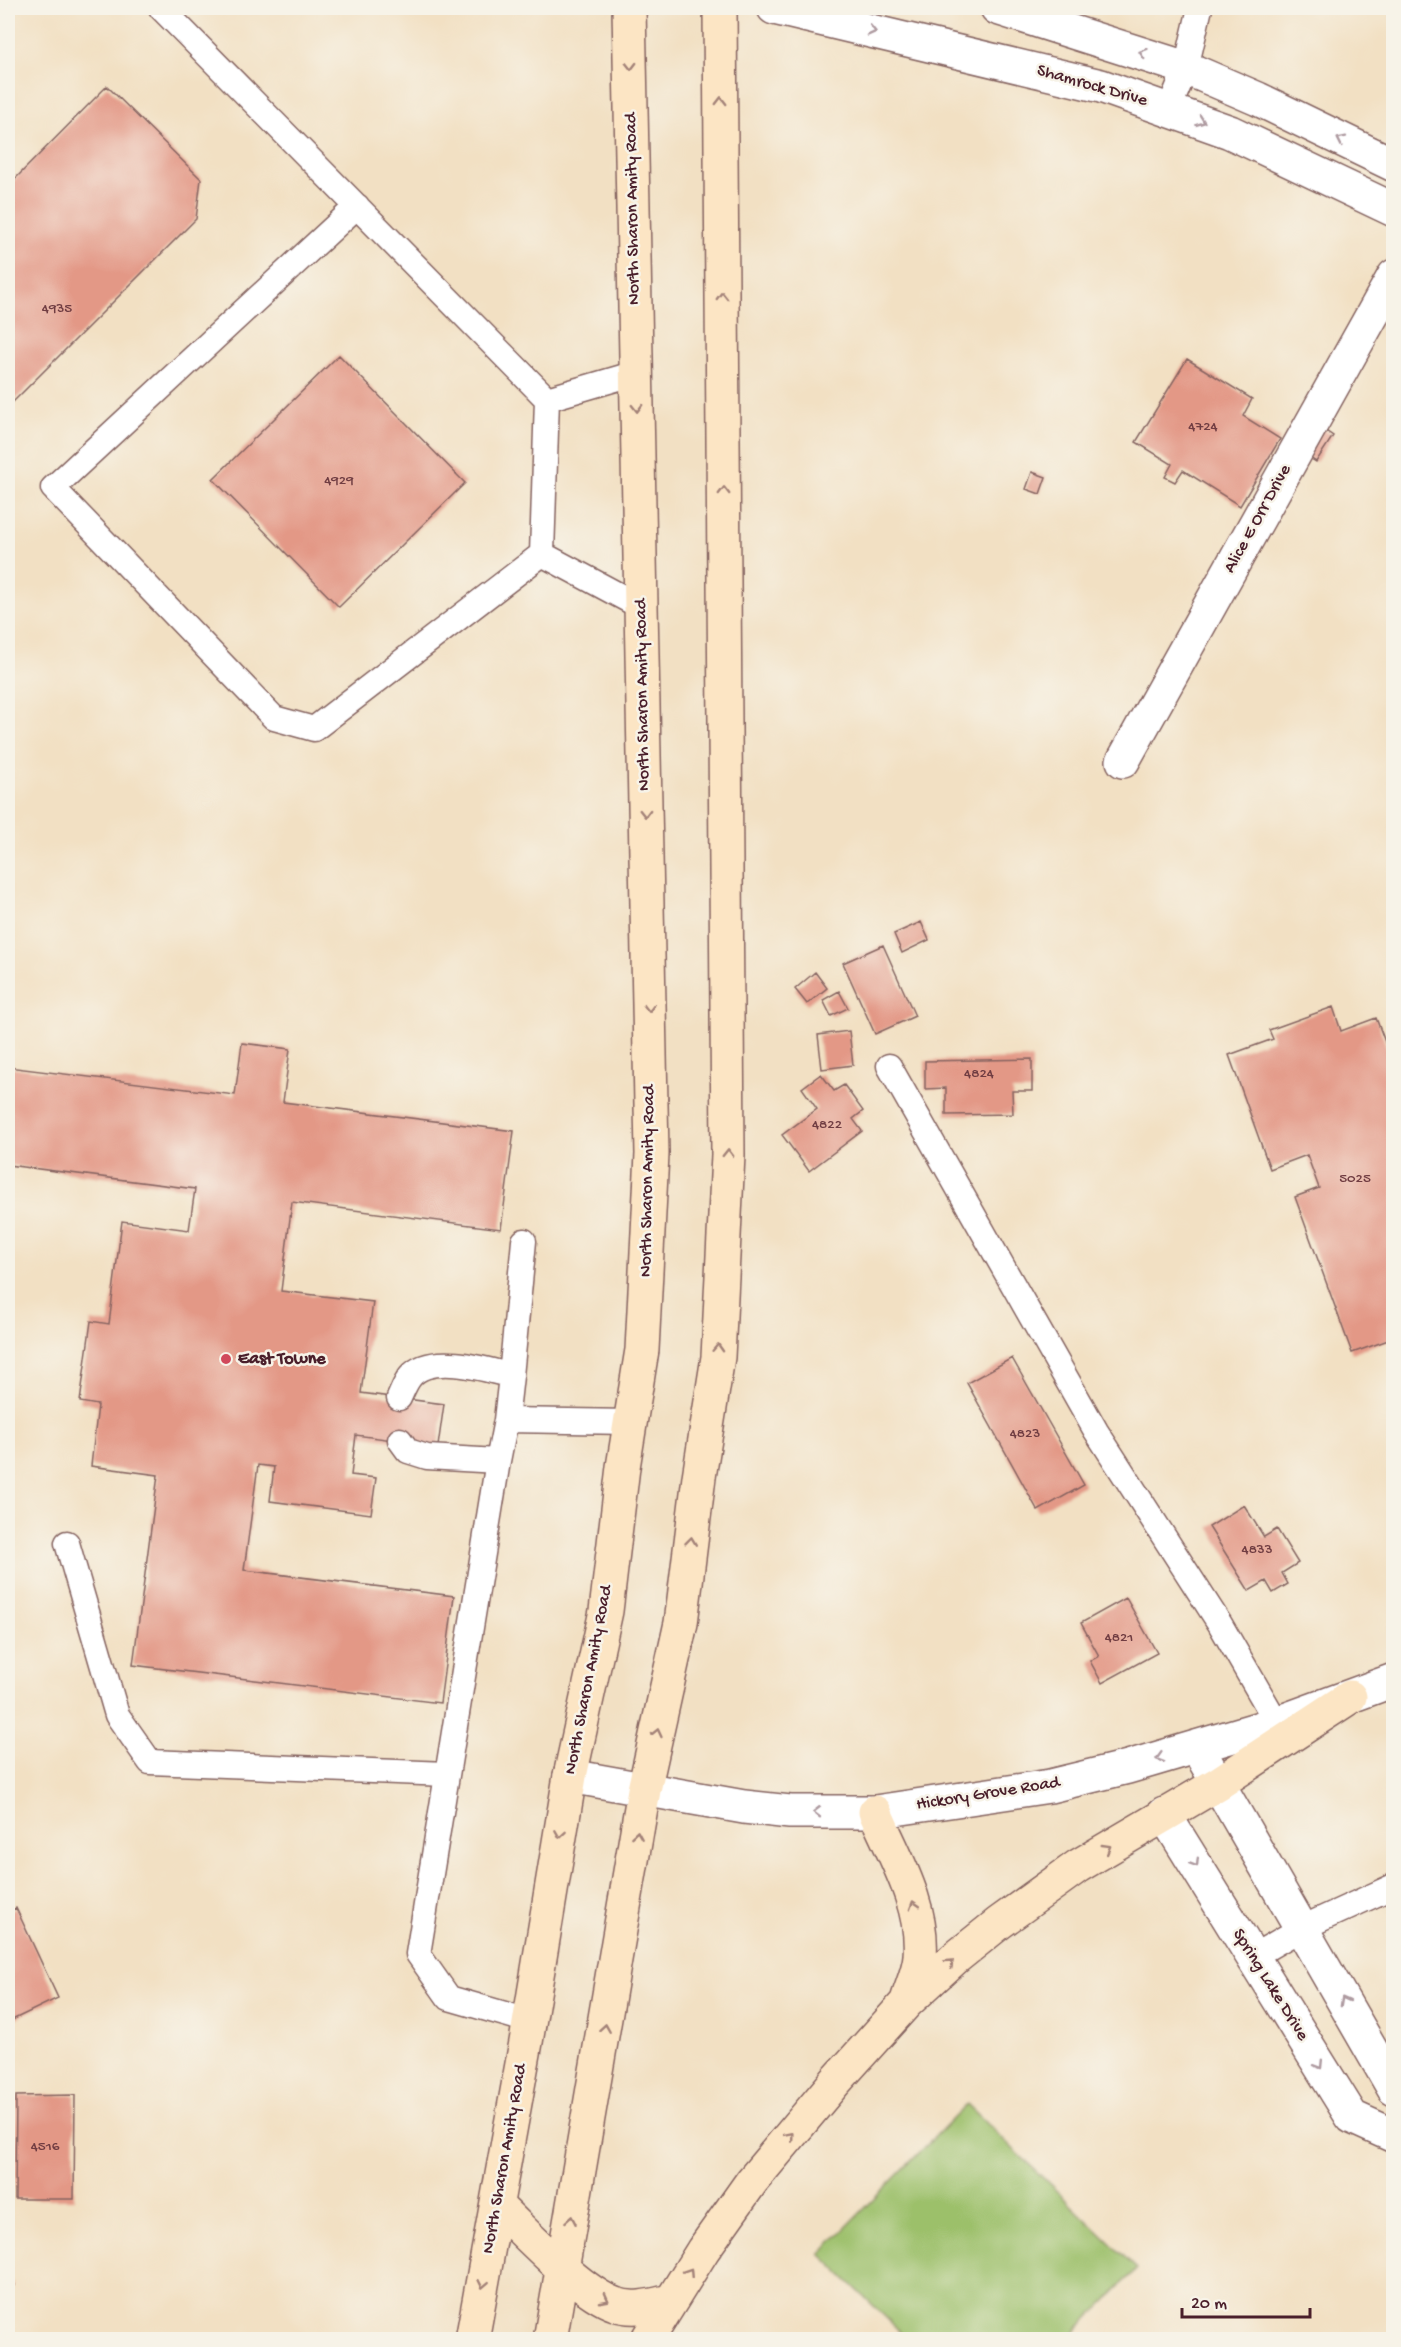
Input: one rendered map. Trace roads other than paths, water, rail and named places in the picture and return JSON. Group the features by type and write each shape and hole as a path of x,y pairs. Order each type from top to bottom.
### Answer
{"main road":[{"name":"North Sharon Amity Road","path":"472,2340 570,1776 606,1611 642,1350 652,1154 629,8"},
{"path":"550,2340 601,2055 644,1790 681,1623 699,1477 718,1357 728,1155 720,8"},
{"path":"647,2340 670,2301 752,2181 835,2082 907,2002 954,1959 1008,1916 1078,1866 1219,1783 1350,1697"},
{"path":"875,1812 913,1901 920,1928 920,1959 907,2002"},
{"path":"497,2206 562,2267 594,2293 616,2305 642,2307 670,2301"}],"street":[{"name":"Shamrock Drive","path":"774,8 1101,86 1230,132 1394,210"},
{"path":"997,8 1186,68 1258,99 1394,165"},
{"name":"Alice E Orr Drive","path":"1123,761 1394,276"},
{"name":"Hickory Grove Road","path":"570,1776 734,1805 790,1812 875,1812 1050,1786 1197,1747 1276,1723 1394,1680"},
{"path":"1197,1747 1394,2089"},
{"name":"Spring Lake Drive","path":"1164,1814 1352,2117 1394,2136"}],"lane":[{"path":"161,8 548,399 542,554"},
{"path":"1169,109 1186,68 1200,8"},
{"path":"357,206 53,488 274,718 314,729 542,554"},
{"path":"548,399 636,373"},
{"path":"542,554 641,607"},
{"path":"889,1066 991,1242 1096,1431 1220,1624 1276,1723"},
{"path":"524,1241 506,1420 418,1954 449,1998 529,2021"},
{"path":"399,1398 410,1376 422,1368 465,1364 511,1376"},
{"path":"506,1420 631,1422"},
{"path":"400,1440 408,1451 427,1457 498,1461"},
{"path":"67,1543 117,1715 150,1762 447,1774"},
{"path":"1252,1957 1302,1928 1394,1887"}],"place":[{"name":"East Towne","path":"226,1359"}]}
